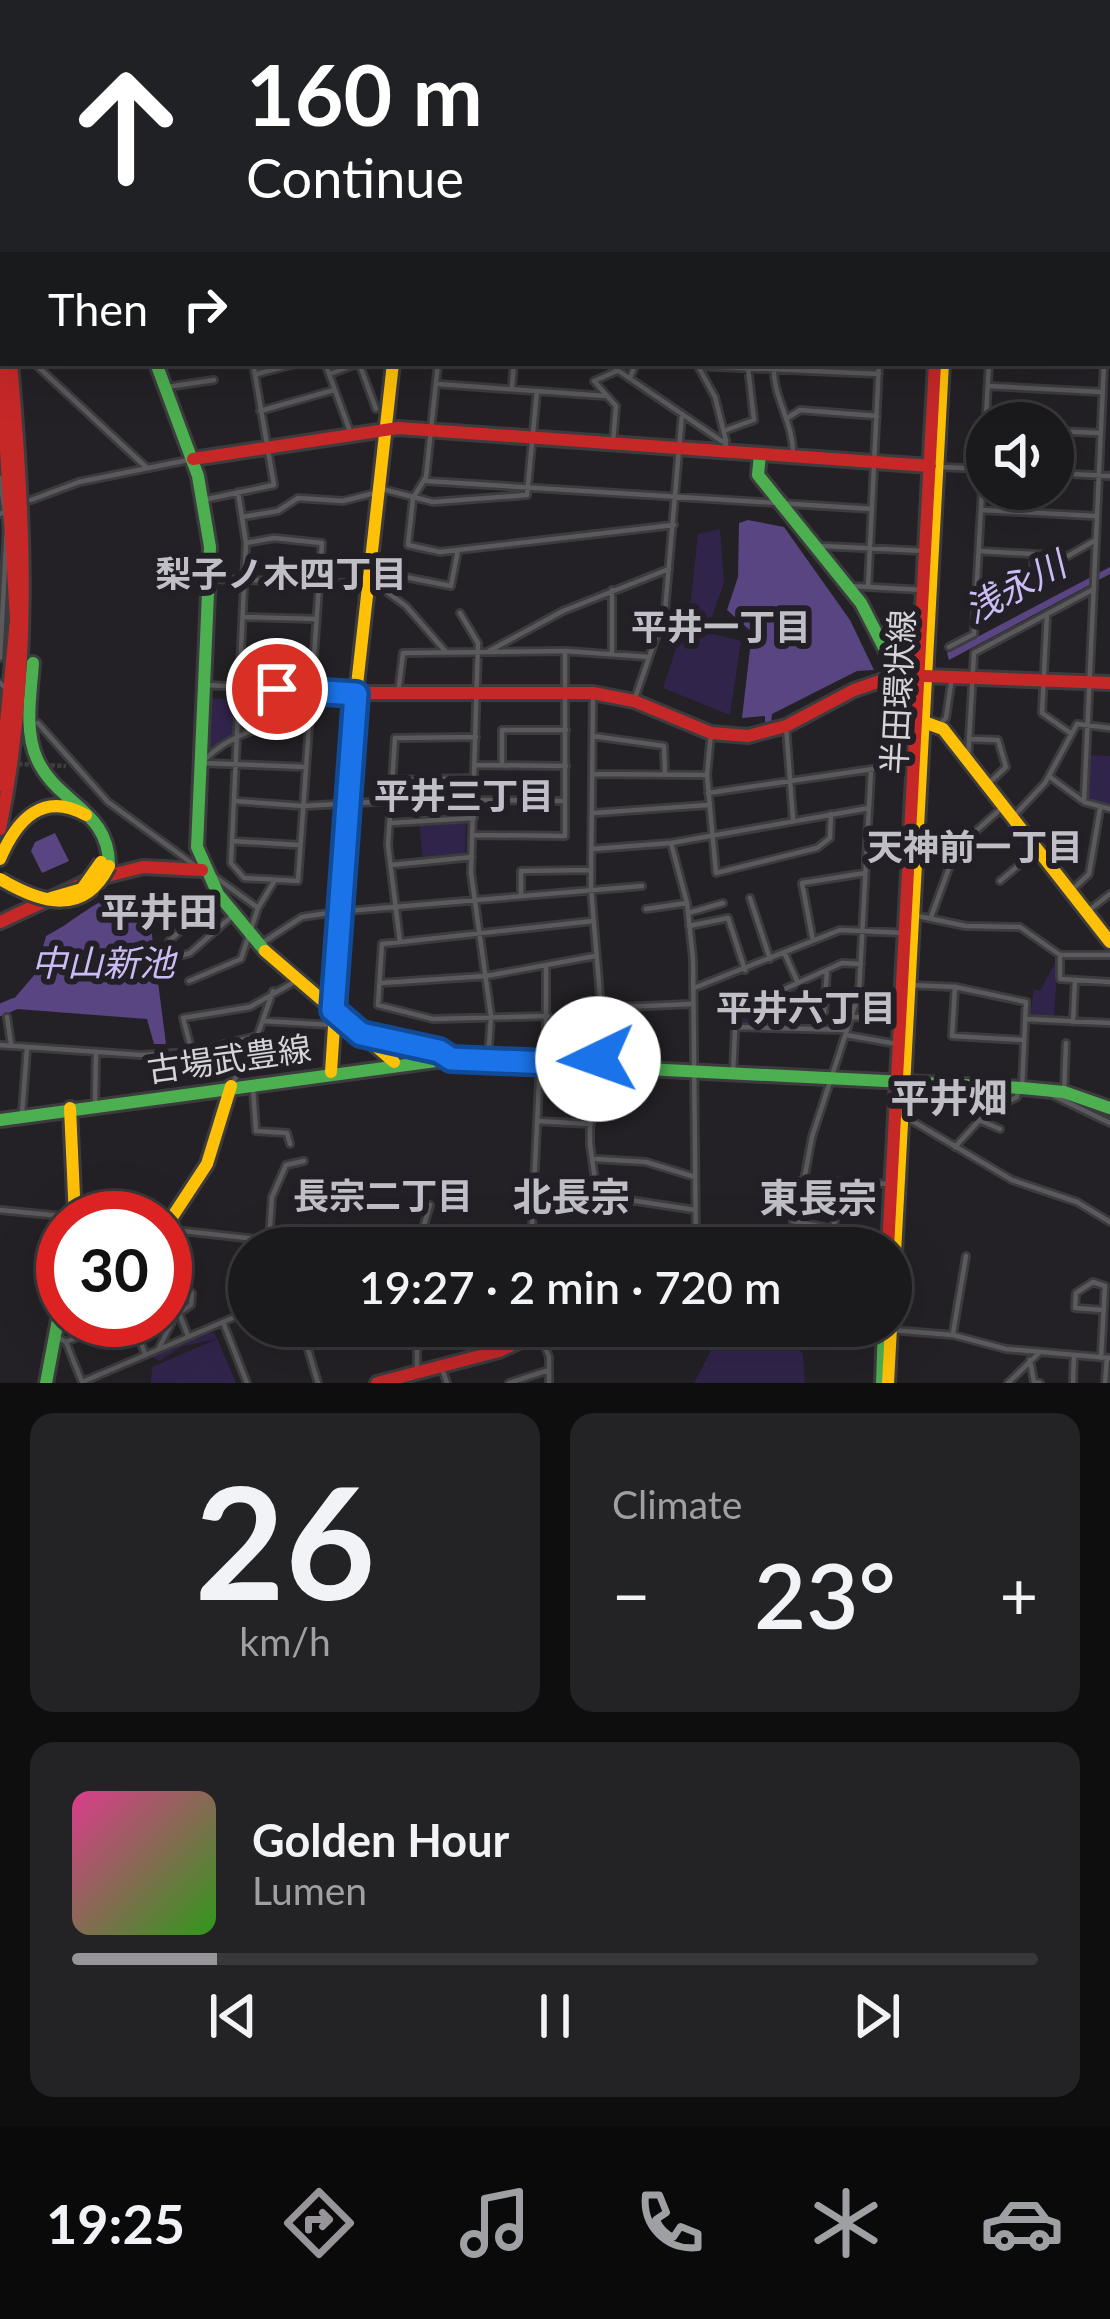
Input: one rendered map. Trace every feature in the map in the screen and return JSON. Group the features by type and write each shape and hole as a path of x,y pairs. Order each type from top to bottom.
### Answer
{"main road":[{"path":"0,876 56,898 87,886 105,864 110,844 97,817 50,780 36,757 2,366"},
{"path":"0,829 17,748 23,603 11,366"},
{"path":"157,366 193,459 203,500 210,579 195,853 235,914 333,1018 396,1063"},
{"path":"331,1072 356,694 393,366"},
{"name":"半田環状線","path":"895,1227 904,1116 898,1018 939,366"},
{"path":"193,459 387,428 726,447 760,454 933,466"},
{"path":"760,454 758,475 846,586 895,656 898,675"},
{"name":"半田環状線","path":"889,1227 910,985 923,722 923,590 933,466"},
{"path":"0,740 23,603"},
{"path":"0,785 23,603"},
{"path":"337,693 593,693 634,701 711,733 748,736 786,726 873,681 898,675 1110,683"},
{"path":"923,722 939,725 1110,942"},
{"path":"0,859 19,819 54,804 79,810 94,824 105,864"},
{"path":"0,922 57,892 128,870 202,870"},
{"name":"古場武豊線","path":"0,1120 451,1059 1020,1088 1064,1093 1110,1108"},
{"path":"189,1191 207,1164 231,1086"},
{"path":"70,1108 75,1191"},
{"path":"46,1383 57,1347"},
{"path":"377,1383 505,1347"},
{"name":"半田環状線","path":"885,1383 886,1347"}],"street":[{"path":"37,366 147,468"},
{"path":"203,500 274,485 253,366"},
{"path":"254,375 287,366"},
{"path":"326,366 351,434"},
{"path":"328,375 351,366"},
{"path":"360,366 376,409"},
{"path":"438,366 425,481 413,498 408,545 458,550 674,525"},
{"path":"512,389 514,366"},
{"path":"611,366 726,447"},
{"path":"630,380 635,366"},
{"path":"698,366 726,430 726,447"},
{"path":"722,366 879,374"},
{"path":"774,366 773,382 789,418 793,456"},
{"path":"868,587 879,366"},
{"path":"987,402 989,366"},
{"path":"1084,802 1104,366"},
{"path":"726,430 754,420 748,368"},
{"path":"614,442 616,406 594,381 617,371"},
{"path":"167,387 208,379"},
{"path":"436,384 606,396"},
{"path":"988,386 1102,392"},
{"path":"260,411 334,390"},
{"path":"242,517 278,511 298,498 343,501 380,490 456,502 527,495 538,392"},
{"path":"789,418 800,410 877,416"},
{"path":"634,701 665,611 682,414"},
{"path":"1074,432 1100,433"},
{"path":"31,500 79,482 193,459"},
{"path":"933,466 966,468"},
{"path":"1074,474 1110,476"},
{"path":"0,478 0,658"},
{"path":"425,481 872,509"},
{"path":"238,492 246,543 231,863 244,878 298,881 322,543 274,538 246,543"},
{"path":"968,762 981,510 1096,516"},
{"path":"979,551 1068,556 1094,542"},
{"path":"816,546 925,551"},
{"path":"400,576 452,586 458,550"},
{"path":"976,605 1033,574 1034,554"},
{"path":"489,652 612,590 669,569"},
{"path":"210,579 380,586 406,606 446,652"},
{"path":"846,586 923,590"},
{"path":"612,590 612,654"},
{"path":"974,653 1092,590"},
{"path":"460,613 478,652 472,857 491,1016 488,1060"},
{"path":"1047,614 1042,712 1070,732"},
{"path":"244,617 316,619"},
{"path":"949,647 974,634"},
{"path":"398,694 403,653 565,651 649,657"},
{"path":"473,835 565,836 565,651"},
{"path":"243,655 314,656"},
{"path":"939,725 946,718 952,677"},
{"path":"0,683 9,691"},
{"path":"206,685 337,693"},
{"path":"593,693 591,888 601,1008 591,1124 597,1195 695,1210"},
{"path":"38,723 69,766 120,812 258,908"},
{"path":"201,763 239,736 309,723"},
{"path":"931,917 956,849 1050,777 1070,732 1085,724 1110,728"},
{"path":"786,726 794,819"},
{"path":"502,765 502,730 566,730"},
{"path":"711,733 706,775 716,873 817,848 830,838 831,814"},
{"path":"593,736 664,746 664,775"},
{"path":"400,942 391,865 395,738 476,737"},
{"path":"969,739 998,740 1006,767 987,785"},
{"path":"201,763 306,767"},
{"path":"708,793 914,763"},
{"path":"475,764 566,766"},
{"path":"835,1220 833,1229 793,1221 800,1180 851,1017 861,964 871,770"},
{"path":"592,774 706,775"},
{"path":"1050,777 1084,802 1110,809"},
{"path":"393,780 475,778"},
{"path":"474,800 566,801"},
{"path":"235,801 303,806 392,801"},
{"path":"592,813 708,805"},
{"path":"592,849 670,843 869,808"},
{"path":"1072,890 1089,874 1100,809"},
{"path":"390,823 474,818"},
{"path":"232,841 301,845"},
{"path":"670,843 689,926 696,1227"},
{"path":"1003,876 1038,849"},
{"path":"391,865 472,857"},
{"path":"521,894 521,871 591,870"},
{"path":"813,941 802,883 865,873"},
{"path":"189,981 241,959 258,908 275,880"},
{"path":"262,943 302,917 340,911 642,886"},
{"path":"1088,910 1110,894"},
{"path":"222,895 169,941 173,958 190,953 235,914"},
{"path":"749,898 770,958"},
{"path":"646,909 687,903"},
{"path":"688,913 722,903"},
{"path":"913,915 966,926 1020,927 1060,955 1110,955"},
{"path":"689,926 728,918 745,970"},
{"path":"548,1016 514,1021 491,1016 433,1019 378,1005 382,944 481,937 592,921"},
{"path":"692,988 840,930 904,933"},
{"path":"784,952 798,983"},
{"path":"1060,955 1060,980 1110,982"},
{"path":"380,983 486,976 595,956"},
{"path":"733,1072 736,1011 826,970 861,964"},
{"path":"532,1227 548,1016 546,966"},
{"path":"823,1028 826,970"},
{"path":"192,1052 183,1018 229,1014 297,980"},
{"path":"1073,1022 1075,980"},
{"path":"910,985 955,987 1026,1002 1016,1097 980,1120 955,1147"},
{"path":"955,987 952,1036 1024,1040"},
{"path":"231,1086 264,1021 273,992"},
{"path":"601,1008 692,1004"},
{"path":"7,1017 11,1043"},
{"path":"851,1017 898,1018"},
{"path":"264,1021 333,1018"},
{"path":"1025,1019 1110,1023"},
{"path":"736,1027 823,1028 897,1044"},
{"path":"361,1034 439,1051 451,1059"},
{"path":"0,1045 96,1053 192,1052 256,1036"},
{"path":"1064,1093 1066,1043"},
{"path":"22,1114 28,1045"},
{"path":"94,1105 96,1053"},
{"path":"252,1084 256,1131 287,1133 290,1144"},
{"path":"1043,1090 1110,1123"},
{"path":"904,1116 1012,1180 1077,1202 1110,1222"},
{"path":"980,1120 1000,1129"},
{"path":"537,1121 591,1124"},
{"path":"595,1159 646,1162 695,1177"},
{"path":"270,1227 272,1197 286,1165 304,1161"},
{"path":"779,1198 783,1182 890,1184"},
{"path":"423,1227 430,1205"},
{"path":"0,1210 36,1214"},
{"path":"192,1231 228,1235"},
{"path":"953,1335 966,1256"},
{"path":"1103,1310 1075,1309 1076,1293 1093,1282 1105,1286 1106,1383"},
{"path":"192,1334 228,1320"},
{"path":"223,1322 247,1383"},
{"path":"912,1331 1039,1353 1106,1358"},
{"path":"64,1347 82,1382 159,1348"},
{"path":"143,1347 145,1354"},
{"path":"307,1347 318,1383"},
{"path":"417,1347 417,1369"},
{"path":"542,1347 549,1383"},
{"path":"1008,1383 1039,1353"},
{"path":"1073,1383 1074,1355"},
{"path":"1030,1360 1034,1382 1040,1383"},
{"path":"440,1364 447,1383"},
{"path":"509,1383 549,1370"}],"shaded area":[{"path":"720,529 724,583 711,619 703,621 690,608 698,534"},
{"path":"689,628 741,641 730,715 663,688 682,631"},
{"path":"209,698 239,700 236,732 205,751"},
{"path":"1088,755 1110,756 1110,806 1087,798"},
{"path":"466,821 465,855 423,860 419,823"},
{"path":"1058,957 1054,1017 1030,1016 1034,989 1040,991"},
{"path":"796,988 794,1025 739,1021 742,1012"},
{"path":"214,1332 236,1383 151,1383 152,1367 217,1339 192,1344"},
{"path":"175,1347 181,1347 159,1361 151,1356"},
{"path":"713,1347 797,1347 803,1354 805,1383 694,1383"}],"water":[{"path":"748,520 784,527 850,620 874,670 857,671 772,714 771,723 765,724 765,716 742,718 752,632 727,610 738,577 739,523"},
{"path":"1110,567 1110,574 949,660 947,653"},
{"path":"55,833 69,861 42,873 31,851 35,842"},
{"name":"中山新池","path":"129,892 151,928 166,1044 154,1044 147,1019 17,1009 12,1001 36,973 46,936 96,905"}],"waterway":[{"path":"0,1010 14,1004"}],"tunnel":[{"path":"18,764 66,766"}],"traffic: fast":[{"path":"157,366 198,476 210,547 197,847 218,894 265,951"},
{"path":"760,454 758,475 861,603 898,675"},
{"path":"33,663 29,724 37,759 101,832 109,866"},
{"path":"0,1120 451,1059 1022,1088 1064,1092 1110,1108"},
{"path":"46,1383 53,1347"},
{"path":"882,1383 883,1347"}],"traffic: slow":[{"path":"331,1072 356,694 393,366"},
{"path":"888,1383 943,366"},
{"path":"924,722 943,729 1110,942"},
{"path":"0,859 33,813 57,806 86,815"},
{"path":"51,898 82,889 101,862"},
{"path":"0,879 31,895 61,901 87,893 109,866"},
{"path":"265,951 394,1062"},
{"path":"189,1191 207,1164 231,1086"},
{"path":"70,1108 74,1191"}],"traffic: jam":[{"path":"0,785 16,620 1,366"},
{"path":"0,829 17,713 23,597 11,366"},
{"path":"889,1227 935,366"},
{"path":"193,459 398,428 930,466"},
{"path":"337,693 593,693 634,701 711,733 748,736 786,726 854,690 898,675 1110,683"},
{"path":"103,877 143,867 202,870"},
{"path":"0,922 88,881"},
{"path":"377,1383 508,1347"}],"district":[{"name":"梨子ノ木四丁目","path":"281,574"},
{"name":"平井一丁目","path":"721,627"},
{"name":"平井三丁目","path":"464,796"},
{"name":"天神前一丁目","path":"975,847"},
{"name":"平井田","path":"159,912"},
{"name":"平井六丁目","path":"806,1008"},
{"name":"平井畑","path":"949,1098"},
{"name":"長宗二丁目","path":"383,1196"},
{"name":"北長宗","path":"571,1197"},
{"name":"東長宗","path":"818,1198"}],"route":[{"path":"277,689 356,694 333,1010 361,1034 439,1051 451,1059 598,1065 598,1059"}],"water label":[{"name":"浅永川","path":"1015,587"}]}
